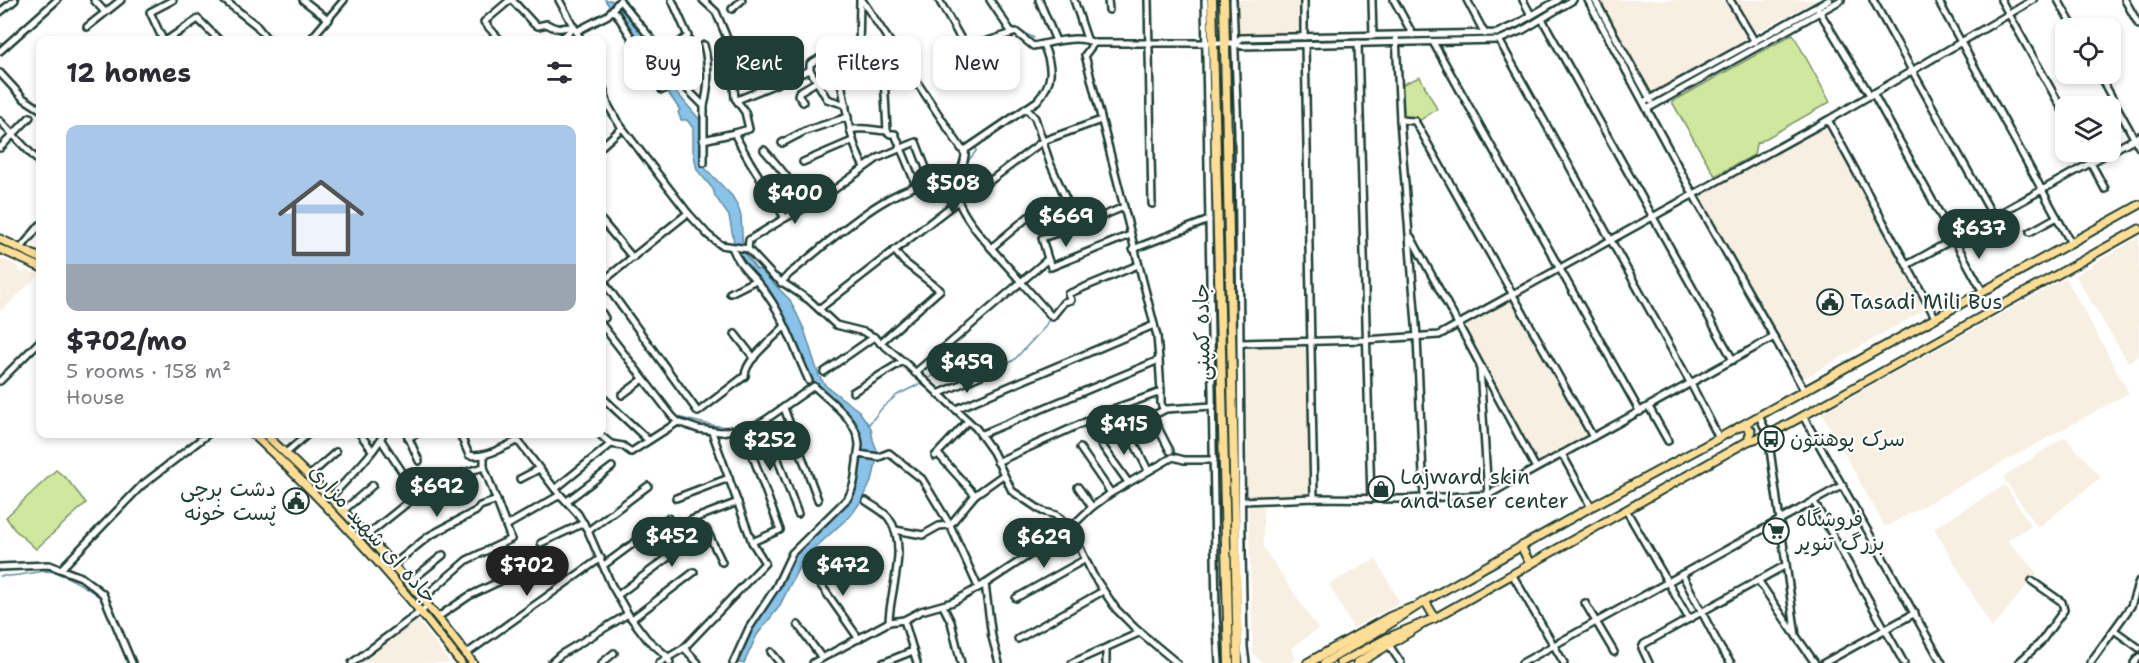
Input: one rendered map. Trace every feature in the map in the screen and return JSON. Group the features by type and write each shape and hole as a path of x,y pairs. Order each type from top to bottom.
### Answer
{"highway":[{"name":"جاده کمپنی","path":"1212,0 1209,44 1229,663"},
{"name":"جاده کمپنی","path":"1224,0 1238,663"},
{"path":"1308,663 1390,617 1412,608"},
{"path":"1358,663 1422,624"}],"main road":[{"path":"1340,663 1412,608 2139,205"},
{"path":"1324,663 1435,618 1748,441 1768,435 2139,229"},
{"path":"0,240 36,256"},
{"path":"0,249 36,265"},
{"path":"1740,427 1745,426 1750,430 1748,441"},
{"name":"جاده ای شهید مزاری","path":"257,438 324,502 425,608 461,663"},
{"name":"جاده ای شهید مزاری","path":"269,438 330,497 393,565 422,599 425,608 438,617 472,663"},
{"path":"1521,546 1530,564"},
{"path":"1425,601 1435,618"}],"street":[{"path":"0,12 15,0"},
{"path":"0,51 57,0"},
{"path":"94,0 104,11"},
{"path":"87,27 104,11 121,0"},
{"path":"163,36 150,12 173,0"},
{"path":"224,0 256,25 265,36"},
{"path":"303,0 329,20"},
{"path":"314,36 344,0"},
{"path":"496,36 484,22 511,0 538,26 547,24 560,30 576,29"},
{"path":"559,0 579,36"},
{"path":"672,0 688,36"},
{"path":"703,0 716,12 735,57 733,78 736,100 745,112 749,129 704,140"},
{"path":"732,9 742,0"},
{"path":"860,36 861,0"},
{"path":"861,0 966,156"},
{"path":"939,0 966,48 1016,32 1032,46 1056,41 1148,44 1234,43 1242,46 1358,43 1383,39 1433,42 1499,40 1509,37 1573,0"},
{"path":"990,0 1012,33"},
{"path":"1039,0 1056,41"},
{"path":"1074,0 1090,41 1085,56 1154,325 1163,409"},
{"path":"1108,0 1109,10"},
{"path":"1148,0 1152,204"},
{"path":"1204,0 1209,44 1209,220 1219,663"},
{"path":"1233,0 1238,132 1246,663"},
{"path":"1304,0 1304,37"},
{"path":"1372,0 1373,36"},
{"path":"1394,0 1413,35"},
{"path":"1467,0 1485,34"},
{"path":"1523,0 1531,15"},
{"path":"1396,39 1413,35 1485,34 1508,29 1558,0"},
{"path":"1588,0 1612,36"},
{"path":"1595,0 1693,194 1804,390"},
{"path":"1730,0 1755,42"},
{"path":"1650,107 1818,9 1829,0"},
{"path":"1646,100 1818,9 1841,0"},
{"path":"1873,0 1993,216"},
{"path":"1938,0 2071,243"},
{"path":"2001,0 2055,96"},
{"path":"1241,343 1365,340 1439,335 1828,120 2033,0"},
{"path":"2058,0 2068,18"},
{"path":"2125,0 2139,25"},
{"path":"566,36 612,11 619,1 647,36"},
{"path":"1818,9 1872,94 1983,292"},
{"path":"612,11 616,13 631,36"},
{"path":"171,36 198,19 215,36"},
{"path":"1542,19 1733,360"},
{"path":"1234,43 1241,38 1373,36 1383,39"},
{"path":"1396,39 1417,337 1424,498"},
{"path":"1499,40 1719,438"},
{"path":"1433,42 1640,412"},
{"path":"1358,43 1371,499"},
{"path":"1043,44 1051,73 1046,91 1026,108 965,150 966,156 957,178 957,199 991,248 1052,317 1064,302 1071,300 1068,294 1138,265"},
{"path":"704,45 707,57 708,93 704,106 704,163"},
{"path":"1305,45 1314,498"},
{"path":"802,102 799,93 816,82 810,70 810,64 816,60"},
{"path":"736,100 810,70"},
{"path":"0,73 23,98 36,106"},
{"path":"2105,84 2137,137 2139,147"},
{"path":"688,90 704,106"},
{"path":"821,90 827,99 846,105"},
{"path":"843,90 852,141 864,167"},
{"path":"885,90 887,131"},
{"path":"606,98 622,128 688,213 715,241 721,245 746,248 782,283 808,300 836,325 874,337 982,434 1012,491 1042,511 1056,515 1069,529 1103,591 1140,632 1177,663"},
{"path":"1026,108 1035,118 1050,163 1078,225"},
{"path":"0,148 30,117"},
{"path":"782,143 805,131 848,117"},
{"path":"819,309 957,199 975,192 1043,141 1101,120"},
{"path":"1400,120 1415,121 1593,437"},
{"path":"1828,120 1935,317"},
{"path":"0,121 36,159"},
{"path":"850,130 860,127 895,134 917,187"},
{"path":"606,142 622,128"},
{"path":"735,133 785,218"},
{"path":"1906,265 2137,137"},
{"path":"803,162 852,141"},
{"path":"746,248 749,240 803,207 821,199 864,167 900,147 916,142 931,181"},
{"path":"764,150 798,192 803,207"},
{"path":"2092,163 2105,189"},
{"path":"782,283 789,274 850,225 902,191 931,181 957,178"},
{"path":"1124,207 1042,238 1051,267 1130,235"},
{"path":"606,278 688,213"},
{"path":"991,248 1028,217"},
{"path":"2030,232 2057,217"},
{"path":"1134,249 1209,220"},
{"path":"606,226 633,258"},
{"path":"21,248 36,230"},
{"path":"1410,235 1536,468"},
{"path":"733,247 743,269 770,297 809,381"},
{"path":"880,343 940,290 904,262 894,250"},
{"path":"915,372 1048,259"},
{"path":"730,293 754,280"},
{"path":"606,286 698,412 745,376 745,369 784,327"},
{"path":"956,409 1154,325"},
{"path":"606,332 678,422 712,432 751,427 784,408 814,386 850,421 859,443 860,454 852,492 792,553 776,587 749,628 733,663"},
{"path":"735,334 754,358"},
{"path":"824,372 874,337"},
{"path":"1243,501 1488,495 1774,337"},
{"path":"0,381 36,345"},
{"path":"982,434 1159,360"},
{"path":"853,392 903,361"},
{"path":"1480,366 1488,495"},
{"path":"938,394 986,373"},
{"path":"622,395 642,380"},
{"path":"998,462 1116,408 1161,392"},
{"path":"606,401 648,440"},
{"path":"1170,451 1152,417 1163,409 1213,406"},
{"path":"1649,407 1668,441"},
{"path":"784,408 818,500"},
{"path":"1116,408 1148,470"},
{"path":"1759,416 1768,435 1797,636"},
{"path":"1803,416 1942,663"},
{"path":"764,421 798,514"},
{"path":"968,421 937,455 975,495"},
{"path":"604,438 611,444 623,446 631,452 678,422"},
{"path":"742,427 780,530 753,542"},
{"path":"659,663 669,660 684,648 765,563 753,542 712,432"},
{"path":"61,569 141,486 202,438"},
{"path":"286,453 303,438"},
{"path":"363,438 372,450"},
{"path":"330,497 381,438"},
{"path":"383,438 403,473"},
{"path":"409,438 419,461"},
{"path":"462,438 469,455 484,455 518,441 584,523 630,617 647,639 669,660"},
{"path":"555,489 611,444"},
{"path":"1101,444 1128,482"},
{"path":"1080,448 1111,493"},
{"path":"309,476 336,452"},
{"path":"860,454 879,457 889,453 922,479 949,525 978,587"},
{"path":"1562,454 1591,507"},
{"path":"422,599 467,560 511,539 484,467 484,455"},
{"path":"813,663 889,622 904,620 921,611 943,606 985,584 1069,529 1092,507 1148,470 1176,456 1184,460 1214,460"},
{"path":"366,536 416,496 463,473 484,467"},
{"path":"567,501 612,467"},
{"path":"520,478 540,469"},
{"path":"895,530 923,535 939,526 949,525 975,495 1003,475"},
{"path":"676,498 729,478"},
{"path":"343,511 373,485"},
{"path":"1522,663 1843,485"},
{"path":"588,531 648,486"},
{"path":"1078,487 1092,507"},
{"path":"506,526 560,495"},
{"path":"393,565 429,536 476,511 480,506 496,500"},
{"path":"866,501 888,516 895,530 896,583 889,606 889,622"},
{"path":"691,520 738,502"},
{"path":"1814,502 1904,663"},
{"path":"1626,510 1689,619"},
{"path":"604,565 668,518"},
{"path":"542,543 584,523"},
{"path":"618,595 706,529 722,562"},
{"path":"408,583 443,555"},
{"path":"466,654 600,558"},
{"path":"1016,598 1084,560"},
{"path":"438,617 469,596 540,562"},
{"path":"0,567 49,565 81,578 103,594 132,663"},
{"path":"1649,663 1643,654 1644,644 1785,565"},
{"path":"809,568 859,639"},
{"path":"551,663 560,655 630,617 694,572"},
{"path":"1512,574 1564,663"},
{"path":"1682,574 1721,649 1731,663"},
{"path":"1758,580 1815,663"},
{"path":"2019,662 2040,643 2064,610 2062,602 2032,581"},
{"path":"2090,663 2131,606 2139,581"},
{"path":"985,584 992,637 999,663"},
{"path":"1018,639 1103,591"},
{"path":"1586,603 1614,652"},
{"path":"943,606 951,622 961,663"},
{"path":"2131,606 2139,610"},
{"path":"352,663 425,608"},
{"path":"1824,663 1915,613"},
{"path":"904,620 917,663"},
{"path":"798,625 822,658"},
{"path":"2114,630 2139,648"},
{"path":"1072,663 1140,632"},
{"path":"1389,645 1401,663"},
{"path":"684,648 698,663"},
{"path":"1106,648 1106,663"},
{"path":"883,663 913,651"},
{"path":"771,652 780,663"},
{"path":"602,663 614,653"},
{"path":"2134,663 2139,657"}],"shaded area":[{"path":"1237,0 1300,0 1300,32 1238,33"},
{"path":"1592,0 1725,0 1747,41 1645,96"},
{"path":"1727,0 1818,0 1746,37"},
{"path":"1828,124 1924,310 1803,379 1699,195"},
{"path":"2139,237 2139,356 2128,362 2075,275"},
{"path":"0,258 16,265 23,273 26,270 36,274 36,278 0,312"},
{"path":"2066,278 2129,393 1885,527 1822,413"},
{"path":"1513,299 1590,436 1542,463 1540,461 1537,463 1464,326"},
{"path":"1309,345 1311,495 1247,498 1246,347"},
{"path":"2065,437 2101,477 2038,528 2003,477"},
{"path":"2005,485 2031,526 2007,540 2037,573 1992,628 1934,528"},
{"path":"1248,505 1263,505 1263,547 1318,629 1291,648 1296,659 1290,663 1263,663 1253,654"},
{"path":"1376,559 1400,603 1353,628 1329,584"},
{"path":"417,619 450,663 357,663"}],"green space":[{"path":"1793,34 1830,102 1756,144 1754,155 1715,176 1672,102"},
{"path":"1420,77 1437,109 1419,121 1402,119 1401,85"},
{"path":"56,470 67,479 86,503 36,549 14,529 6,517"}],"water":[{"path":"605,0 611,0 619,8 623,8 645,36 630,36"},
{"path":"666,90 674,90 700,120 703,166 732,196 738,206 741,216 743,251 756,269 760,270 790,300 804,329 819,376 826,386 859,411 871,428 878,453 873,477 864,497 852,514 803,559 779,607 757,635 744,663 736,663 752,627 782,581 797,552 852,499 856,491 862,459 861,444 857,431 811,381 789,327 769,288 763,286 745,268 736,252 729,216 715,196 713,189 697,170 693,151 693,128 687,120 681,120 678,112 680,110"}],"waterway":[{"path":"1009,25 1034,38"},
{"path":"1025,106 1037,97 1045,84"},
{"path":"965,165 976,151 976,144"},
{"path":"928,379 937,373 959,367 1002,367 1014,360 1044,328 1049,319"},
{"path":"869,424 897,395 924,382"},
{"path":"675,416 717,426 749,425 765,417 813,384"},
{"path":"0,576 53,572 76,582 102,599"}],"place":[{"name":"Tasadi Mili Bus","path":"1830,302"},
{"name":"سرک پوهنتون","path":"1771,439"},
{"name":"Lajward skin and laser center","path":"1381,489"},
{"name":"دشت برچی پُست خونه","path":"296,501"},
{"name":"فروشگاه بزرگ تنویر","path":"1776,531"}]}
